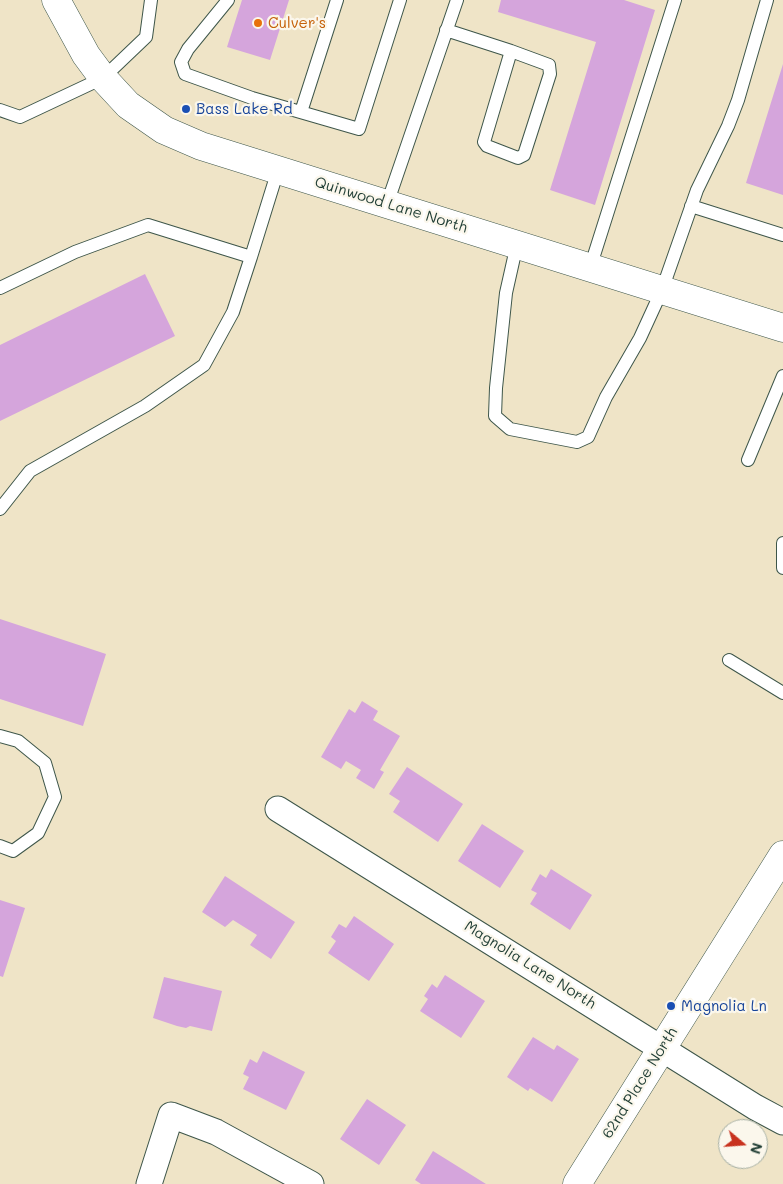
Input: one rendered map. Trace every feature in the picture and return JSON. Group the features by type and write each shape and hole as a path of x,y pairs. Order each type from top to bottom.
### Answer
{"street":[{"name":"Quinwood Lane North","path":"56,0 86,55 103,78 128,105 164,130 201,146 783,328"},
{"name":"Magnolia Lane North","path":"278,809 783,1122"},
{"name":"62nd Place North","path":"577,1184 783,855"},
{"path":"149,1184 171,1116 216,1132 311,1184"}],"lane":[{"path":"228,0 188,49 181,62 185,74 358,129 400,0"},
{"path":"301,112 337,0"},
{"path":"387,204 457,0"},
{"path":"590,268 675,0"},
{"path":"517,244 506,293 495,416 510,429 577,442 588,437 606,397 640,338 662,290 691,206 728,126 767,0"},
{"path":"0,110 20,117 103,78 146,37 148,2"},
{"path":"446,30 511,51 549,65 550,74 524,155 518,158 487,146 484,142 511,51"},
{"path":"0,509 30,470 145,406 204,365 234,312 278,170"},
{"path":"691,206 783,235"},
{"path":"0,288 75,252 148,225 251,257"},
{"path":"748,460 783,376"},
{"path":"783,543 783,568"},
{"path":"729,660 783,693"},
{"path":"0,736 18,741 45,763 55,797 38,833 13,850 0,846"}],"building":[{"name":"Culver's","path":"242,0 289,0 270,60 227,47"},
{"path":"501,0 624,0 655,10 595,205 550,190 596,42 498,12"},
{"path":"783,64 783,195 746,183"},
{"path":"145,274 175,336 0,421 0,345"},
{"path":"0,619 106,654 83,726 0,699"},
{"path":"362,701 378,711 373,720 400,736 380,770 384,772 374,789 356,778 361,770 346,761 341,769 321,757 349,709 355,713"},
{"path":"407,767 463,804 438,842 393,812 400,801 389,794"},
{"path":"482,824 524,851 500,888 458,861"},
{"path":"551,869 592,895 570,930 530,904 537,893 531,890 540,874 546,878"},
{"path":"225,876 295,922 271,959 250,945 257,935 233,920 225,927 202,912"},
{"path":"0,900 25,908 3,977 0,976"},
{"path":"354,916 394,944 369,981 328,953 336,941 331,937 339,924 346,928"},
{"path":"445,975 485,1001 461,1038 420,1011 428,999 424,996 432,984 437,988"},
{"path":"164,977 222,991 212,1031 190,1026 186,1028 153,1018"},
{"path":"533,1037 554,1050 557,1045 579,1059 552,1102 530,1088 528,1091 507,1077"},
{"path":"263,1051 305,1072 286,1110 243,1089 249,1077 243,1074 250,1059 257,1063"},
{"path":"367,1099 406,1125 379,1165 340,1139"},
{"path":"433,1151 486,1184 421,1184 415,1180"}],"place":[{"name":"Culver's","path":"258,23"},
{"name":"Bass Lake Rd","path":"186,109"},
{"name":"Magnolia Ln","path":"671,1006"}]}
